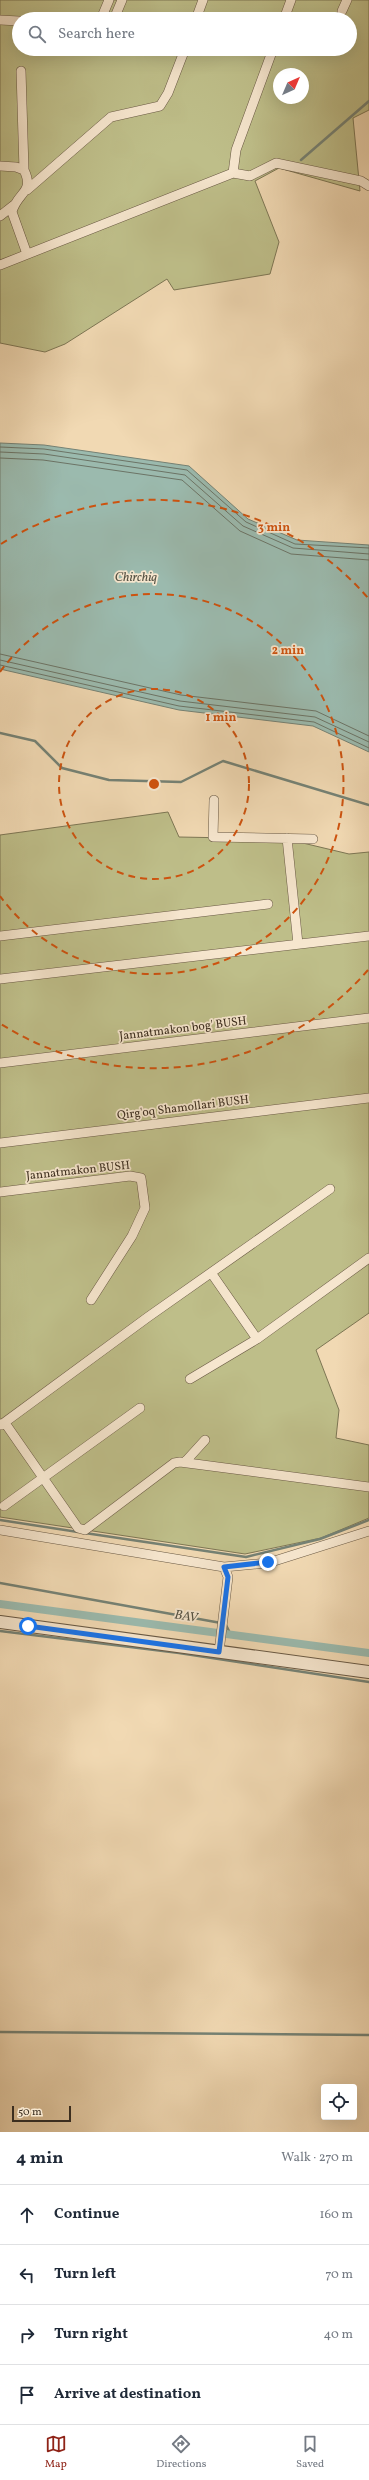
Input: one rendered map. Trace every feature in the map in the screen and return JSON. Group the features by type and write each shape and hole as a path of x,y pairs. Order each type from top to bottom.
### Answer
{"street":[{"path":"105,12 109,0"},
{"path":"117,12 122,0"},
{"path":"199,12 203,0"},
{"path":"287,12 291,0"},
{"path":"342,11 347,0"},
{"path":"0,20 12,21"},
{"path":"0,216 14,205 27,190 111,117 160,106 168,93 182,56"},
{"path":"233,172 236,150 270,56"},
{"path":"21,71 24,170 29,182 27,190"},
{"path":"0,266 233,172 250,176 276,163 360,181 369,186"},
{"path":"0,166 16,167 24,170"},
{"path":"14,205 12,212 27,254"},
{"path":"214,800 213,837 288,838 313,840"},
{"path":"288,838 298,944"},
{"path":"0,936 268,904"},
{"path":"0,979 369,936"},
{"name":"Jannatmakon bog' BUSH","path":"0,1063 369,1018"},
{"name":"Qirg'oq Shamollari BUSH","path":"0,1142 369,1098"},
{"name":"Jannatmakon BUSH","path":"0,1192 130,1176 141,1178 144,1208 132,1236 91,1300"},
{"path":"85,1530 78,1528 2,1424 148,1317 212,1274 330,1189"},
{"path":"190,1379 257,1339 369,1258"},
{"path":"212,1274 257,1339"},
{"path":"4,1506 140,1408"},
{"path":"185,1462 205,1440"},
{"path":"82,1543 85,1530 174,1464 185,1462 369,1487"},
{"path":"0,1530 224,1567 268,1562 369,1531"},
{"path":"220,1648 228,1577 224,1567"},
{"path":"0,1622 220,1648 369,1672"}],"green space":[{"path":"0,0 369,0 369,110 353,118 360,191 279,168 255,181 279,242 270,274 174,290 167,279 65,344 45,352 0,343"},
{"path":"168,812 179,837 286,839 349,854 369,852 369,1313 316,1350 339,1410 336,1438 369,1445 369,1518 321,1538 245,1554 0,1517 0,835"}],"water":[{"name":"Chirchiq","path":"0,443 44,445 189,466 248,519 297,540 369,545 369,752 313,726 179,710 0,669"}],"waterway":[{"path":"301,160 369,101"},
{"path":"0,733 35,741 62,768 109,780 181,782 223,761 369,805"},
{"path":"0,1520 78,1532"},
{"path":"85,1533 246,1557 320,1539 369,1520"},
{"path":"0,1583 221,1623"},
{"name":"BAV","path":"0,1604 369,1653"},
{"path":"226,1625 231,1635"},
{"path":"0,1631 179,1653 369,1682"},
{"path":"0,2032 369,2035"}],"route":[{"path":"28,1626 219,1652 228,1577 224,1567 268,1562"}]}
